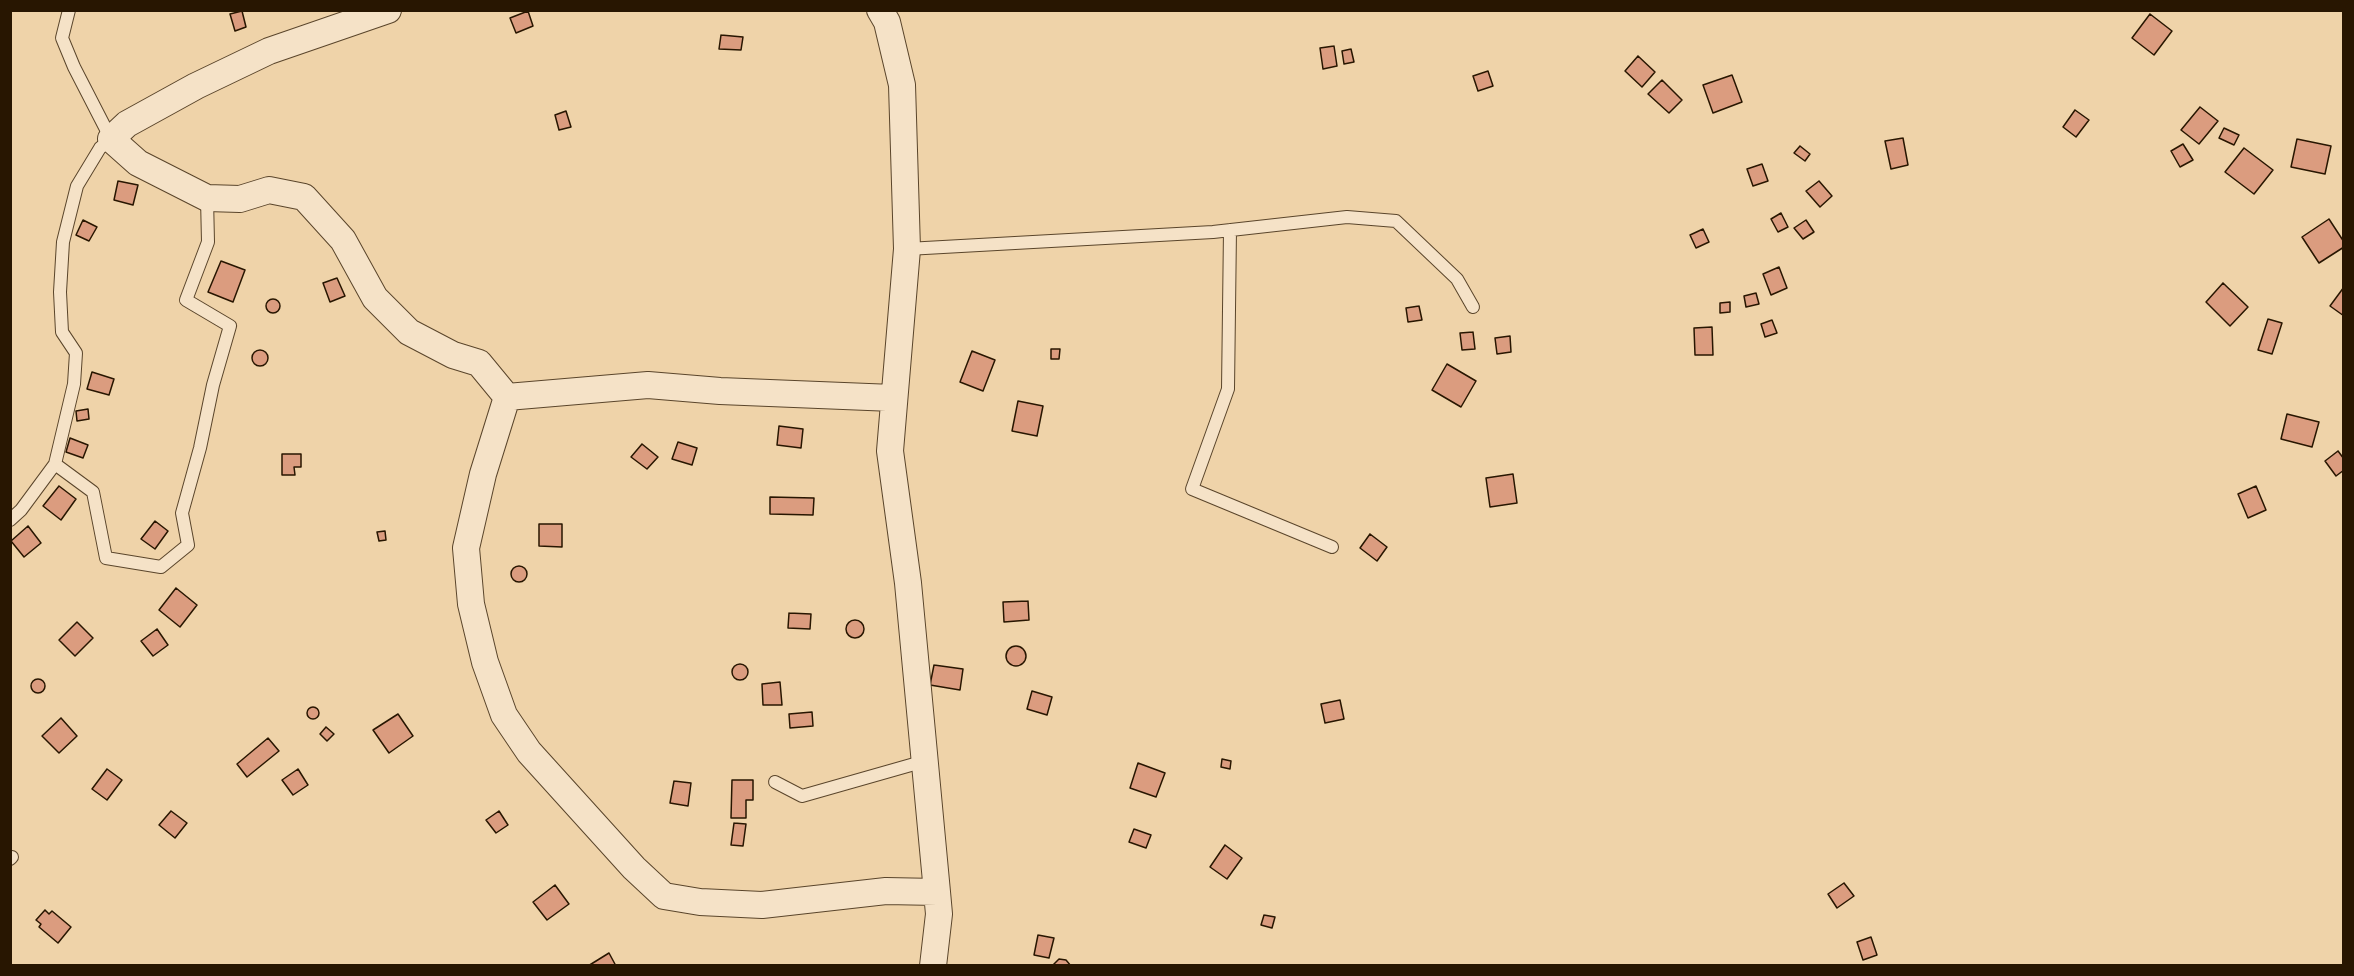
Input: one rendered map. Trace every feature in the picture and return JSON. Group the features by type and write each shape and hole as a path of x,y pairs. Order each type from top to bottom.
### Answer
{"street":[{"path":"388,10 269,51 196,86 127,124 111,139 138,164 207,198 240,199 269,190 304,197 343,240 375,298 409,332 453,355 479,363 507,397"},
{"path":"880,10 887,22 902,86 906,249 890,451 908,583 939,914 933,966"},
{"path":"507,397 648,385 720,391 893,398"},
{"path":"507,397 483,474 466,548 471,604 484,662 504,715 529,752 634,868 664,896 700,902 762,905 886,891 937,892"}],"lane":[{"path":"10,520 21,510 55,464 74,384 76,353 62,332 60,292 63,242 77,186 100,148 111,139 74,67 62,38 69,10"},
{"path":"55,464 93,492 106,558 161,567 188,545 182,513 230,326 186,300 208,242 207,198"},
{"path":"906,249 1230,230 1347,217 1396,221 1457,279 1473,307"},
{"path":"1230,230 1228,389 1192,489 1332,547"},
{"path":"776,782 802,796 925,761"}],"building":[{"path":"242,11 246,27 235,31 230,14"},
{"path":"528,11 533,26 516,33 510,18"},
{"path":"2150,14 2172,31 2154,55 2132,38"},
{"path":"721,35 743,37 741,50 719,49"},
{"path":"1334,46 1337,66 1323,69 1320,48"},
{"path":"1351,49 1354,62 1344,64 1342,51"},
{"path":"1638,56 1655,72 1642,87 1625,71"},
{"path":"1488,71 1493,86 1478,91 1473,76"},
{"path":"1732,75 1742,102 1713,113 1703,85"},
{"path":"1662,80 1682,100 1669,113 1648,94"},
{"path":"2200,107 2218,121 2199,144 2181,130"},
{"path":"2075,110 2089,120 2076,137 2063,127"},
{"path":"566,111 571,127 559,130 555,115"},
{"path":"2224,128 2239,135 2234,145 2219,138"},
{"path":"1903,138 1908,165 1891,169 1885,141"},
{"path":"2297,139 2331,146 2325,174 2291,167"},
{"path":"2183,144 2193,160 2180,167 2171,151"},
{"path":"1800,146 1810,154 1805,161 1794,153"},
{"path":"2244,148 2273,170 2254,194 2225,172"},
{"path":"1762,164 1768,181 1753,186 1747,169"},
{"path":"118,181 138,185 133,205 114,200"},
{"path":"1819,181 1832,196 1820,207 1806,191"},
{"path":"1781,213 1788,227 1778,232 1771,219"},
{"path":"2329,219 2344,242 2344,247 2319,263 2302,237"},
{"path":"83,220 97,227 89,241 76,235"},
{"path":"1806,220 1814,232 1803,239 1794,228"},
{"path":"1703,229 1709,242 1696,248 1690,235"},
{"path":"221,261 245,270 233,302 208,292"},
{"path":"1779,267 1787,288 1771,295 1763,274"},
{"path":"337,278 345,296 330,302 323,283"},
{"path":"2223,283 2248,307 2230,326 2206,302"},
{"path":"2344,287 2344,316 2330,306"},
{"path":"1756,293 1759,304 1746,307 1744,296"},
{"path":"273,299 278,301 280,306 278,311 273,313 268,311 266,306 268,301"},
{"path":"1730,302 1730,312 1720,313 1720,303"},
{"path":"1419,306 1422,320 1408,322 1406,308"},
{"path":"2268,319 2282,323 2272,354 2258,350"},
{"path":"1772,320 1777,333 1765,337 1761,324"},
{"path":"1712,327 1713,355 1695,355 1694,328"},
{"path":"1473,332 1475,349 1462,350 1460,333"},
{"path":"1510,336 1511,352 1497,354 1495,338"},
{"path":"1051,349 1060,349 1059,359 1051,359"},
{"path":"260,350 268,358 260,366 252,358"},
{"path":"972,351 995,360 983,391 960,382"},
{"path":"1447,364 1476,381 1461,407 1432,390"},
{"path":"92,372 114,379 109,395 87,389"},
{"path":"1018,401 1043,406 1037,436 1012,431"},
{"path":"88,409 89,419 77,421 76,411"},
{"path":"2287,414 2319,422 2312,447 2281,439"},
{"path":"779,426 803,429 801,448 777,445"},
{"path":"70,438 88,445 83,458 66,452"},
{"path":"678,442 697,448 692,465 672,459"},
{"path":"642,444 658,457 647,469 631,457"},
{"path":"2338,451 2344,459 2344,470 2336,476 2325,461"},
{"path":"282,454 301,454 301,467 294,467 295,475 282,475"},
{"path":"1513,474 1517,503 1490,507 1486,478"},
{"path":"59,486 76,499 61,520 43,506"},
{"path":"2256,486 2266,510 2248,518 2238,494"},
{"path":"770,497 814,498 813,515 770,514"},
{"path":"155,521 168,531 155,549 141,539"},
{"path":"539,524 562,524 562,547 539,546"},
{"path":"28,526 41,543 24,557 11,541"},
{"path":"385,531 386,540 379,541 377,532"},
{"path":"1370,534 1387,547 1377,561 1360,548"},
{"path":"519,566 525,568 527,574 525,580 519,582 513,580 511,574 513,568"},
{"path":"176,588 197,605 180,627 159,610"},
{"path":"1028,601 1029,620 1004,622 1003,602"},
{"path":"789,613 811,614 810,629 788,628"},
{"path":"851,620 859,620 864,625 862,636 851,638 846,633 846,625"},
{"path":"77,622 93,638 75,656 59,640"},
{"path":"157,629 168,645 153,656 141,641"},
{"path":"1016,646 1023,649 1026,656 1023,663 1016,666 1009,663 1006,656 1009,649"},
{"path":"740,664 746,666 748,672 746,678 740,680 734,678 732,672 734,666"},
{"path":"934,665 963,669 960,690 930,685"},
{"path":"38,679 43,681 45,686 43,691 38,693 33,691 31,686 33,681"},
{"path":"780,682 782,705 763,705 762,684"},
{"path":"1032,691 1052,697 1047,715 1027,709"},
{"path":"1340,700 1344,719 1325,723 1321,704"},
{"path":"315,707 319,713 315,719 311,719 307,711"},
{"path":"812,712 813,726 790,728 789,714"},
{"path":"398,714 413,736 389,753 373,730"},
{"path":"61,718 77,736 59,753 42,736"},
{"path":"326,727 334,734 327,741 320,734"},
{"path":"268,738 279,751 247,777 237,764"},
{"path":"1222,759 1231,761 1230,769 1221,767"},
{"path":"1138,763 1165,773 1156,797 1130,788"},
{"path":"107,769 122,780 107,800 92,789"},
{"path":"298,769 308,785 293,795 282,780"},
{"path":"732,780 753,780 753,800 746,800 746,818 731,818"},
{"path":"674,781 691,783 688,806 670,803"},
{"path":"171,811 187,823 175,838 159,825"},
{"path":"499,811 508,825 496,833 486,820"},
{"path":"734,823 746,824 743,846 731,845"},
{"path":"1134,829 1151,835 1146,848 1129,842"},
{"path":"1225,845 1242,858 1227,879 1210,867"},
{"path":"1844,883 1854,896 1837,908 1828,894"},
{"path":"555,885 569,904 547,920 533,902"},
{"path":"45,910 49,914 52,911 71,927 58,943 39,927 41,924 36,920"},
{"path":"1264,915 1275,917 1272,928 1261,925"},
{"path":"1038,935 1054,938 1049,958 1034,955"},
{"path":"1871,937 1877,955 1863,960 1857,942"},
{"path":"609,953 616,966 588,966"},
{"path":"1059,959 1066,960 1071,966 1052,966"}]}
